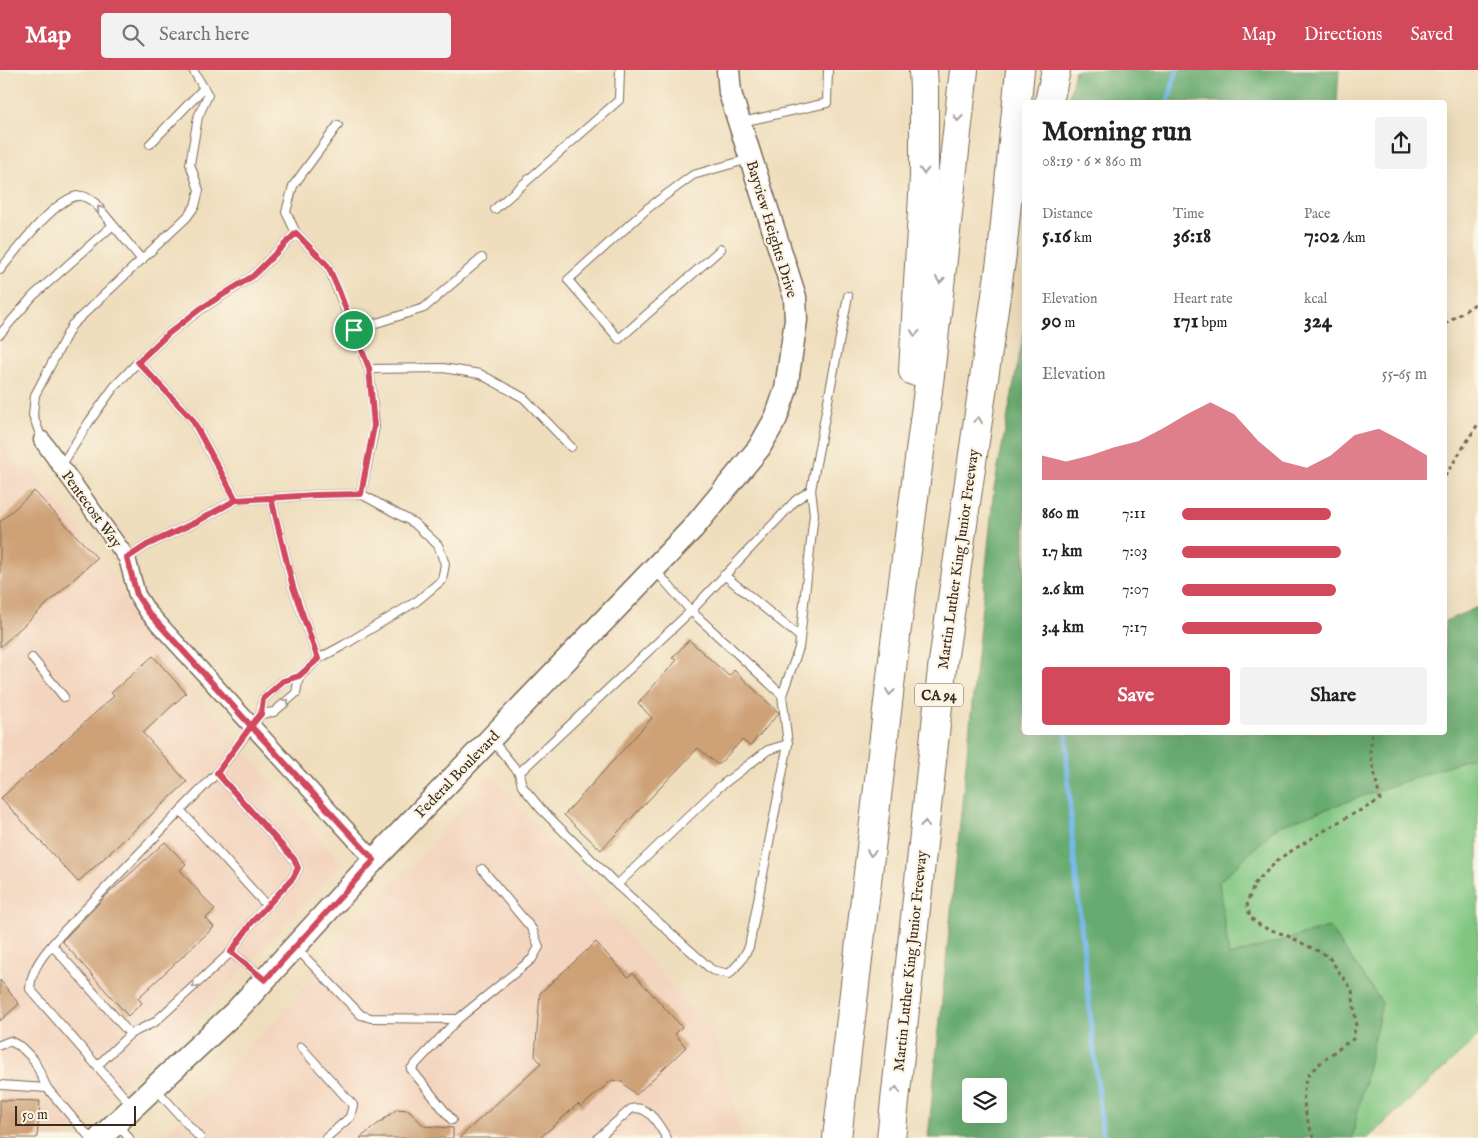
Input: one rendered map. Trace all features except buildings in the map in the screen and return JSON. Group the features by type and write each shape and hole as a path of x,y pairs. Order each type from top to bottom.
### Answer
{"highway":[{"path":"895,643 924,177 923,70"},
{"path":"837,1138 895,643 930,375 964,70"},
{"name":"Martin Luther King Junior Freeway","path":"891,1138 942,669 1002,254 1020,70"},
{"path":"1049,100 1056,70"},
{"path":"1002,254 1022,207"},
{"path":"822,1138 859,960"}],"main road":[{"name":"Bayview Heights Drive","path":"728,70 730,92 739,123 795,297 796,320 786,390"},
{"name":"Federal Boulevard","path":"100,1138 122,1130 133,1107 236,1012 374,860 693,528 759,448 776,418 786,390"}],"street":[{"name":"Pentecost Way","path":"42,440 127,558 137,595 148,612 256,720 374,860"}],"lane":[{"path":"150,144 204,88 193,70"},
{"path":"495,209 619,100 620,70"},
{"path":"739,123 827,103 828,70"},
{"name":"Pentecost Way","path":"42,440 33,415 35,395 72,325 188,217 195,206 199,190 190,164 198,117 208,95 204,88"},
{"path":"338,126 293,186 286,212 296,233 328,266 369,368 374,426 361,494"},
{"path":"721,250 619,339 568,280 648,208 693,175 750,158"},
{"path":"0,270 52,210 67,199 77,196 85,196 95,203 142,260"},
{"path":"0,334 33,296 113,225"},
{"path":"61,466 114,387 138,362 168,334 200,309 253,276 296,233"},
{"path":"354,330 424,308 482,258"},
{"path":"491,738 519,773 522,786 541,809 618,885 712,970 729,974 741,961 749,947 788,744 782,695 799,648 814,514 811,490 848,296"},
{"path":"138,362 192,419 236,500"},
{"path":"369,368 443,368 480,374 524,398 571,447"},
{"path":"519,773 690,611 796,500 811,490"},
{"path":"127,558 147,545 196,522 236,500 361,494 414,523 438,545 445,564 442,580 417,600 344,646 318,659 299,676 283,681 263,699 256,720 217,773 52,945 32,972 30,990 133,1107"},
{"path":"271,498 293,587 318,659"},
{"path":"654,569 690,611 782,695"},
{"path":"724,575 800,637"},
{"path":"32,658 64,697"},
{"path":"256,720 274,712 296,692 299,676"},
{"path":"618,885 718,788 768,750 788,744"},
{"path":"96,1066 130,1034 156,1022 231,952 252,922 293,878 298,868 294,859 217,773"},
{"path":"182,810 267,906"},
{"path":"452,1120 411,1069 458,1019 532,959 539,946 532,930 482,869"},
{"path":"52,945 130,1034"},
{"path":"295,947 361,1015 371,1018 458,1019"},
{"path":"231,952 265,980"},
{"path":"0,1045 10,1042 21,1047 34,1060 47,1088 90,1138"},
{"path":"301,1047 353,1105 350,1116 326,1138"},
{"path":"0,1085 47,1088"},
{"path":"154,1087 200,1138"},
{"path":"598,1138 631,1109 637,1108 645,1110 667,1138"}],"path":[{"path":"1447,323 1478,302"},
{"path":"1447,473 1478,424"},
{"path":"1314,1138 1310,1129 1304,1100 1306,1079 1331,1054 1353,1038 1356,1023 1352,990 1328,956 1286,935 1262,927 1250,917 1247,903 1255,883 1280,858 1340,821 1380,800 1370,752 1372,735"}],"shaded area":[{"path":"0,436 20,466 37,471 117,580 140,629 342,864 201,1015 60,1138 0,1138"},
{"path":"492,774 714,1035 742,1138 159,1138 205,1098"}],"green space":[{"path":"1075,70 1339,70 1337,100 1068,100"},
{"path":"1022,342 1022,735 1447,735 1447,620 1478,607 1478,755 1278,826 1219,882 1229,956 1329,927 1382,1003 1352,1138 928,1138 994,488"},
{"path":"1478,755 1478,1037 1368,1138 1352,1138 1382,1003 1329,927 1229,956 1218,882 1278,826"}],"waterway":[{"path":"1169,100 1177,70"},
{"path":"1067,735 1073,848 1103,1138"}],"route":[{"path":"354,330 328,266 296,233 253,276 200,309 168,334 138,362 192,419 236,500 271,498 293,587 318,659 299,676 283,681 263,699 261,714 251,726 374,860 265,980 231,952 252,922 293,878 298,868 294,859 217,773 251,726 148,612 137,595 127,558 147,545 196,522 236,500 315,495 361,494 374,426 369,368 354,330"}]}
